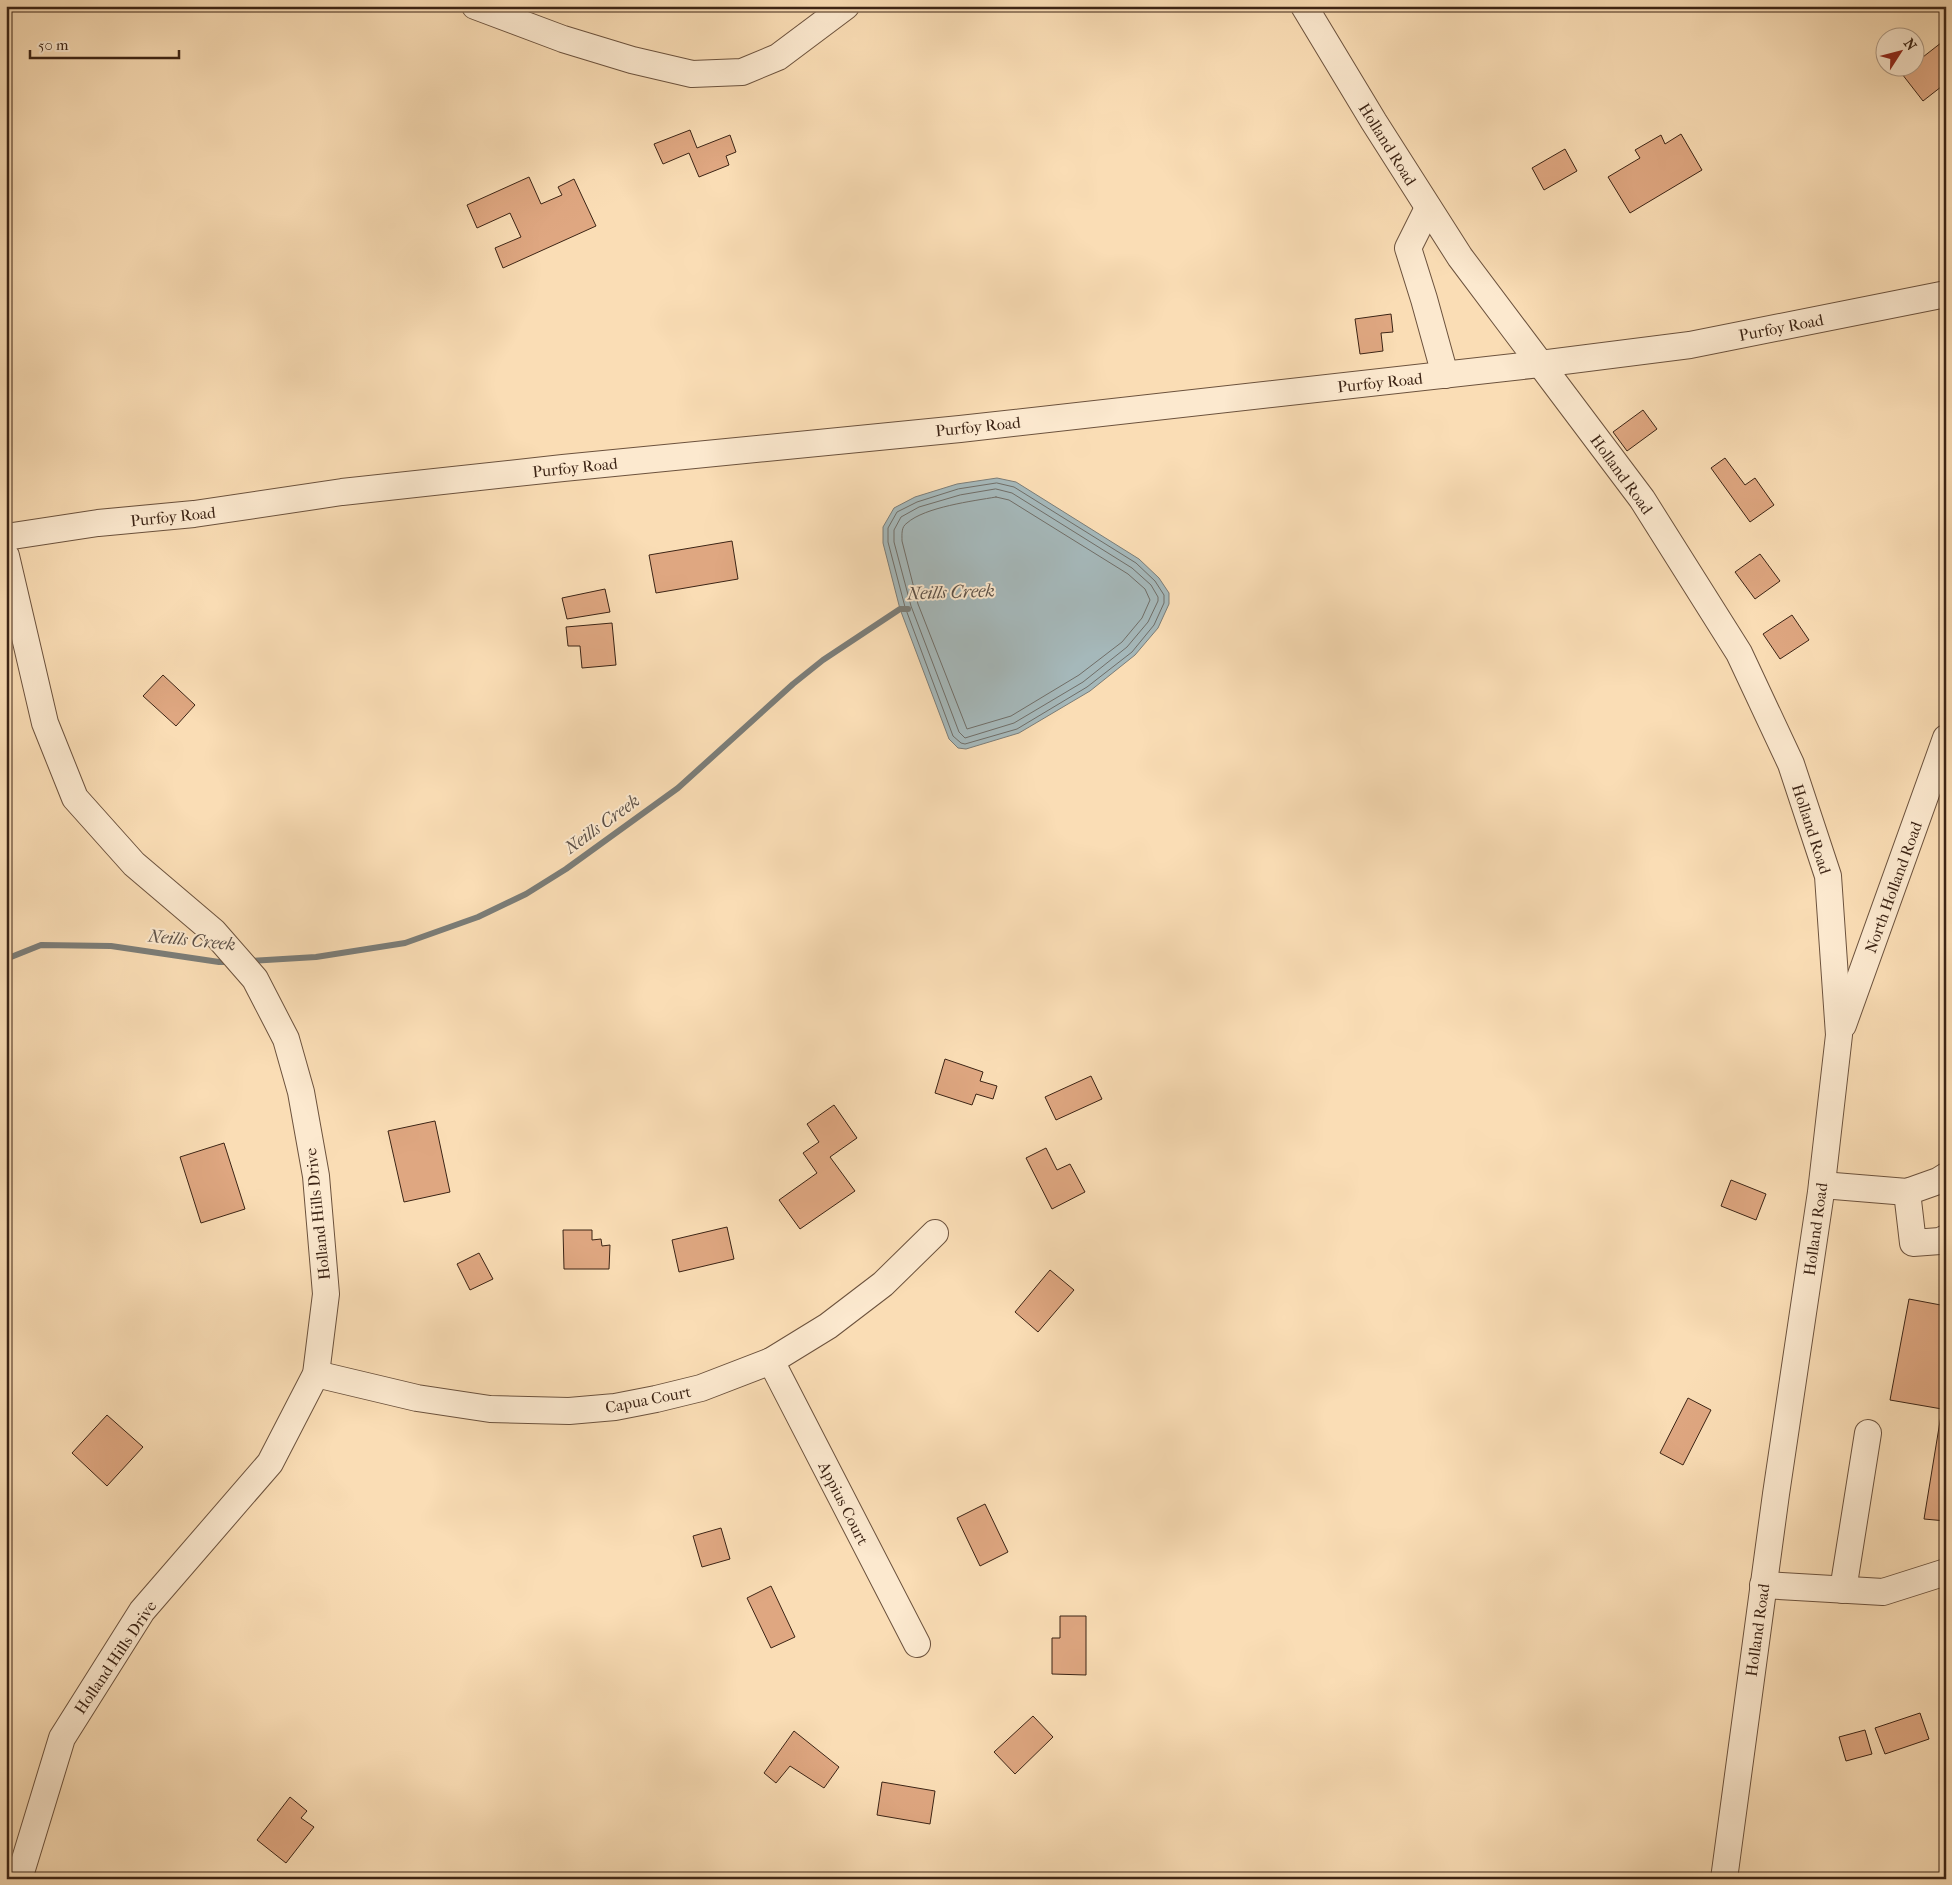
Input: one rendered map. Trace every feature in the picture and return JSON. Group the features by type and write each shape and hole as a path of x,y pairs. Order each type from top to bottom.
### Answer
{"street":[{"path":"475,6 563,39 632,60 692,74 742,72 778,57 846,6"},
{"name":"Holland Road","path":"1304,6 1374,122 1460,257 1642,499 1739,653 1791,764 1828,876 1839,1035 1822,1185 1763,1585 1724,1879"},
{"path":"1428,208 1408,248 1445,375"},
{"name":"Purfoy Road","path":"6,537 98,523 194,514 342,492 960,429 1540,364 1690,344 1946,294"},
{"name":"Holland Hills Drive","path":"6,556 45,723 75,798 134,864 214,932 255,979 286,1039 301,1092 316,1176 326,1294 316,1374 270,1462 142,1611 62,1738 18,1879"},
{"name":"North Holland Road","path":"1839,1035 1946,738"},
{"path":"1822,1185 1907,1192 1938,1181 1946,1176"},
{"path":"1907,1192 1913,1244 1940,1241 1946,1238"},
{"name":"Capua Court","path":"316,1374 417,1398 490,1409 569,1411 614,1407 701,1388 771,1361 828,1326 883,1284 935,1233"},
{"name":"Appius Court","path":"771,1361 917,1644"},
{"path":"1843,1590 1868,1433"},
{"path":"1763,1585 1883,1592 1946,1572"}],"water":[{"path":"997,478 1016,482 1139,559 1159,578 1169,593 1169,604 1158,628 1135,655 1090,691 1019,733 966,749 958,748 949,739 900,609 883,543 883,527 894,508 915,497 957,484"}],"building":[{"path":"1946,39 1946,83 1923,101 1905,78 1924,78 1924,56"},
{"path":"690,130 697,148 730,135 736,152 726,156 729,165 699,177 689,153 663,164 654,144"},
{"path":"1681,134 1702,170 1630,213 1608,177 1640,158 1635,150 1661,135 1665,144"},
{"path":"1565,149 1577,171 1544,190 1532,168"},
{"path":"529,177 541,204 562,195 558,187 574,179 596,226 503,268 495,248 521,237 510,213 477,228 467,205"},
{"path":"1391,314 1393,332 1381,333 1383,351 1360,354 1355,319"},
{"path":"1643,410 1657,429 1627,451 1613,432"},
{"path":"1725,458 1745,485 1755,478 1774,505 1750,522 1711,468"},
{"path":"732,541 738,579 656,593 649,555"},
{"path":"1760,554 1780,581 1755,599 1735,572"},
{"path":"605,589 610,612 567,619 562,598"},
{"path":"1792,615 1809,640 1780,659 1763,634"},
{"path":"612,623 616,665 582,668 580,646 568,646 566,627"},
{"path":"163,675 195,705 176,726 143,696"},
{"path":"945,1059 983,1072 980,1081 997,1086 993,1099 976,1094 972,1105 935,1093"},
{"path":"1091,1076 1102,1099 1056,1120 1045,1097"},
{"path":"834,1105 857,1138 830,1157 855,1191 800,1229 779,1200 817,1173 803,1153 819,1142 807,1124"},
{"path":"435,1121 450,1192 404,1202 388,1131"},
{"path":"224,1143 245,1209 201,1223 180,1157"},
{"path":"1046,1148 1057,1170 1070,1164 1085,1192 1052,1209 1026,1158"},
{"path":"1731,1180 1766,1194 1756,1220 1721,1206"},
{"path":"727,1227 734,1259 679,1272 672,1240"},
{"path":"563,1230 592,1230 592,1240 601,1239 602,1246 610,1245 609,1269 564,1269"},
{"path":"479,1253 493,1279 470,1290 457,1264"},
{"path":"1050,1270 1074,1290 1038,1332 1015,1312"},
{"path":"1909,1299 1946,1306 1946,1521 1924,1519 1942,1409 1890,1400"},
{"path":"1688,1398 1711,1410 1683,1465 1660,1453"},
{"path":"107,1415 143,1447 107,1486 72,1453"},
{"path":"985,1504 1008,1552 980,1566 957,1518"},
{"path":"721,1528 730,1559 702,1567 693,1536"},
{"path":"771,1586 795,1637 771,1648 747,1598"},
{"path":"1060,1616 1086,1616 1086,1675 1052,1674 1052,1638 1060,1638"},
{"path":"1920,1713 1929,1739 1885,1754 1875,1728"},
{"path":"1033,1716 1053,1737 1015,1774 994,1752"},
{"path":"1865,1730 1872,1754 1846,1761 1839,1737"},
{"path":"794,1731 839,1767 824,1788 790,1766 776,1783 764,1773"},
{"path":"882,1782 935,1791 930,1824 877,1815"},
{"path":"290,1797 307,1811 301,1818 314,1827 286,1863 257,1840"}],"waterway":[{"name":"Neills Creek","path":"249,961 316,957 405,943 478,917 526,894 566,869 678,788 793,684 823,660 900,609 908,609"},
{"name":"Neills Creek","path":"6,959 41,945 111,946 219,962 231,962"}]}
